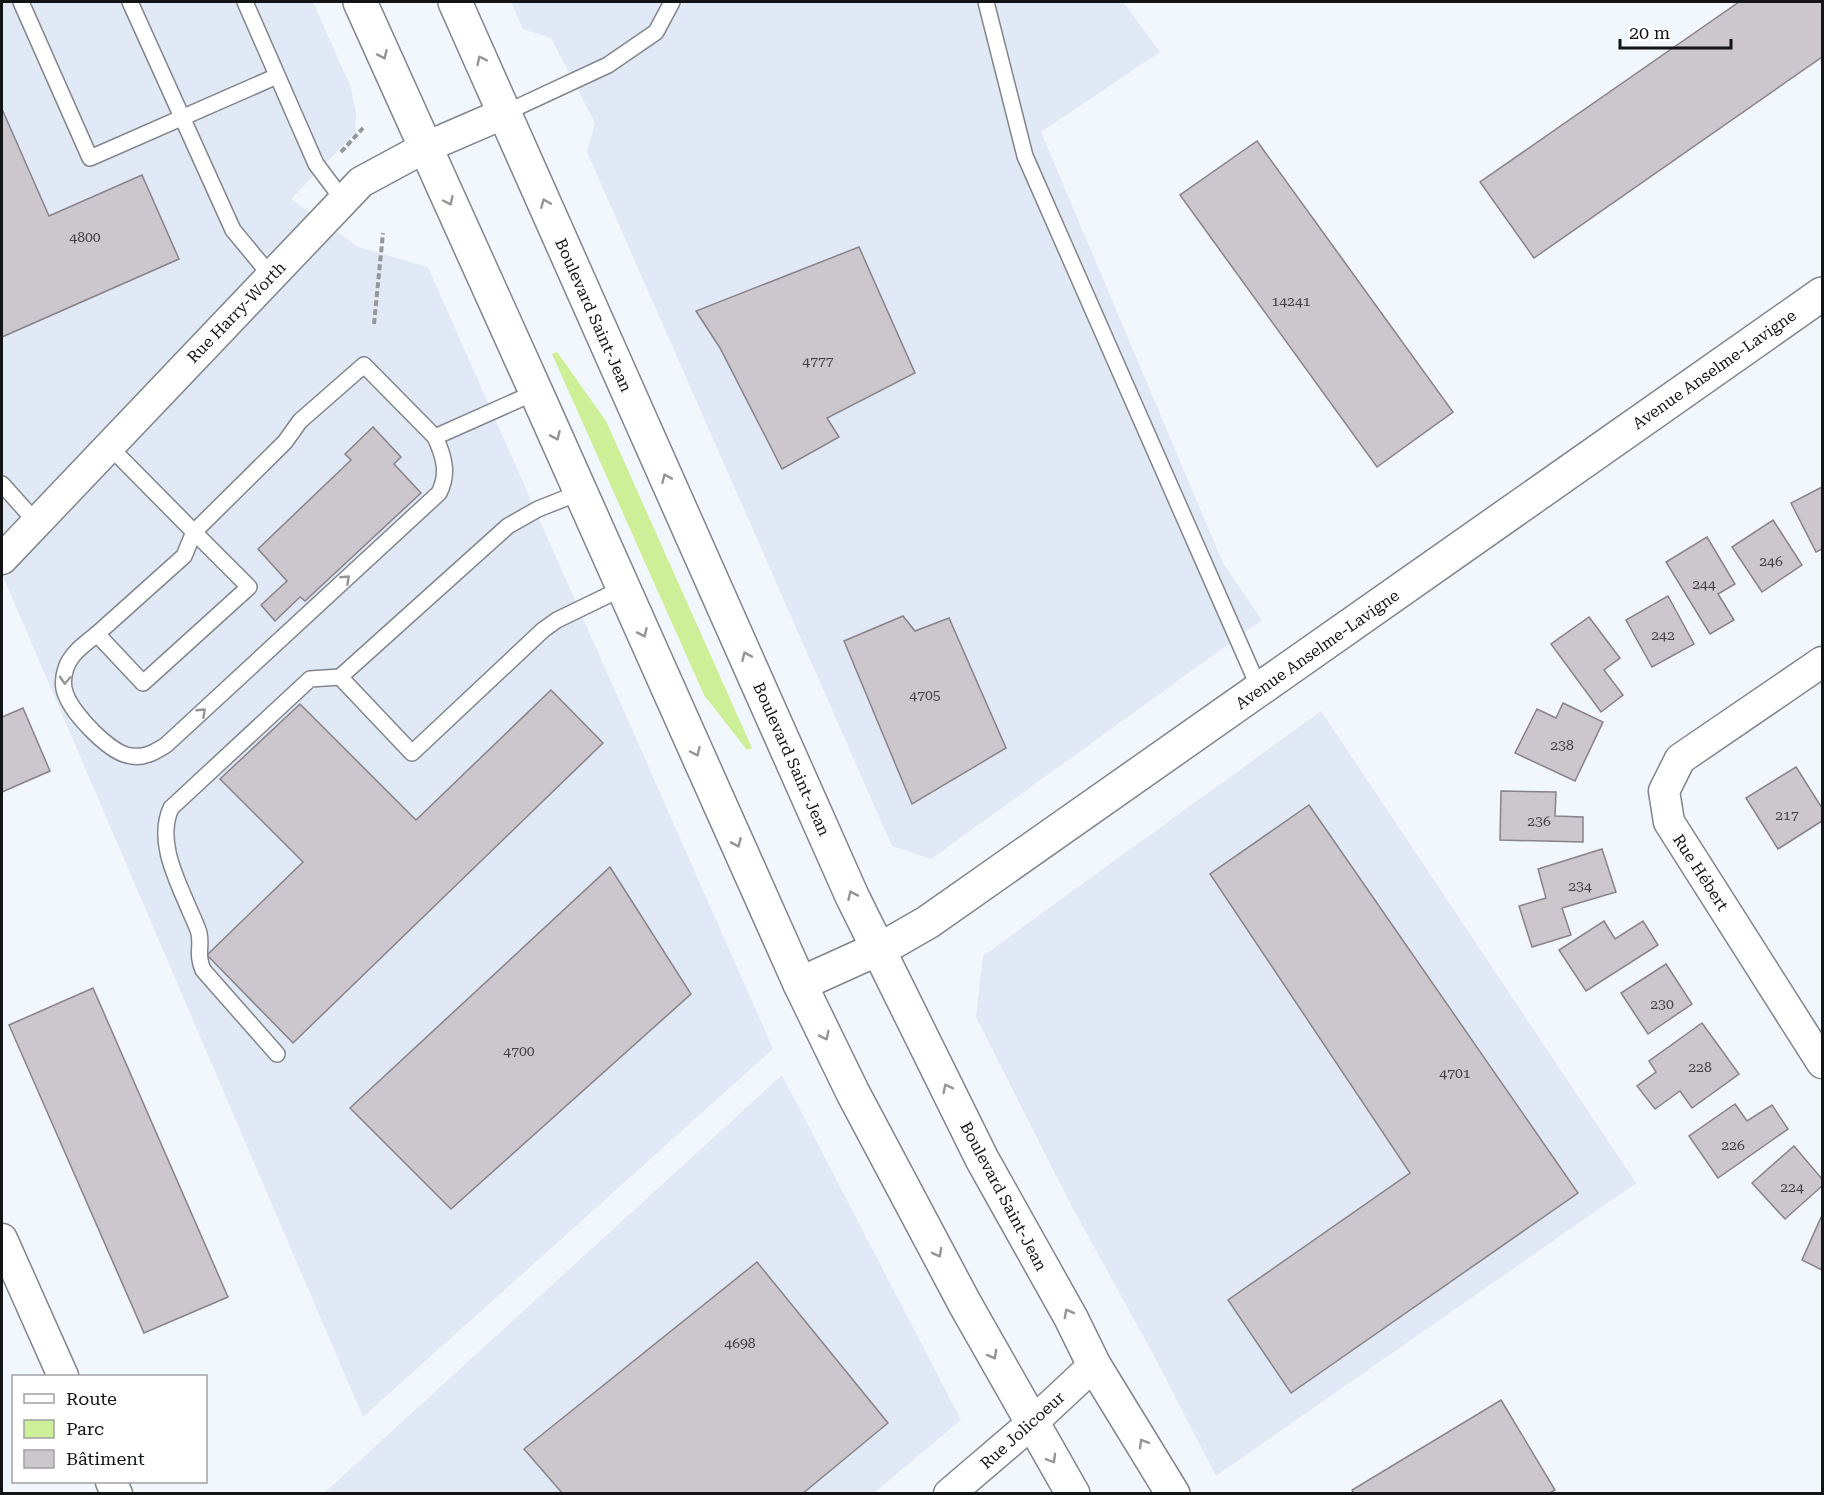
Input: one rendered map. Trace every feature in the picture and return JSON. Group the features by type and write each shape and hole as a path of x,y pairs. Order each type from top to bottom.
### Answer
{"main road":[{"path":"360,2 800,984 853,1093 965,1304 1073,1494"},
{"name":"Boulevard Saint-Jean","path":"454,2 852,896 982,1159 1071,1318 1094,1365 1173,1494"},
{"name":"Avenue Anselme-Lavigne","path":"800,984 896,941 928,922 1822,294"}],"street":[{"name":"Rue Harry-Worth","path":"2,559 361,182 424,148 505,113"},
{"name":"Rue Hébert","path":"1822,662 1680,759 1664,790 1669,822 1822,1063"},
{"path":"2,1239 62,1375"},
{"name":"Rue Jolicoeur","path":"949,1494 1032,1424 1094,1365"}],"lane":[{"path":"21,2 90,158 277,76"},
{"path":"130,2 233,230 271,276"},
{"path":"245,2 316,164 343,200"},
{"path":"505,113 608,65 656,32 672,2"},
{"path":"986,2 1025,156 1260,690"},
{"path":"364,365 435,437 442,450 445,475 439,493 166,745 154,753 141,756 118,753 71,706 66,695 64,675 75,653 184,556 194,532 285,442 300,422 364,365"},
{"path":"435,437 536,392"},
{"path":"97,634 143,683 249,587 109,446"},
{"path":"2,484 36,522"},
{"path":"277,1054 203,970 198,959 199,935 176,876 166,841 166,820 171,808 310,679 340,677 508,526 538,509 580,492"},
{"path":"340,677 412,753 543,630 556,620 623,588"}],"path":[{"path":"374,324 383,232"}],"shaded area":[{"path":"2,2 313,2 351,88 356,113 355,133 291,199 358,247 428,267 773,1049 363,1417 2,574"},
{"path":"511,2 1123,2 1160,52 1041,132 1223,563 1262,620 931,859 892,846 587,152 595,123 551,38 523,29"},
{"path":"1321,711 1636,1183 1216,1476 1152,1352 1071,1205 976,1017 983,956"},
{"path":"782,1075 961,1420 874,1493 323,1494"}],"green space":[{"path":"557,352 606,421 752,748 747,750 704,695 552,354"}],"building":[{"path":"1739,2 1822,2 1822,57 1534,258 1480,182"},
{"path":"2,109 49,216 142,175 179,259 2,337"},
{"path":"1257,141 1453,412 1377,467 1180,195"},
{"path":"859,247 915,373 827,418 839,437 782,469 720,348 696,311"},
{"path":"373,427 401,457 394,464 421,493 305,601 300,597 275,621 261,605 287,581 258,549 351,460 345,454"},
{"path":"1822,487 1822,549 1816,552 1791,503"},
{"path":"1773,520 1802,565 1762,592 1732,547"},
{"path":"1707,537 1735,584 1718,594 1734,620 1710,634 1666,562"},
{"path":"1668,596 1694,644 1652,667 1626,620"},
{"path":"903,616 915,631 949,618 1006,748 912,804 844,641"},
{"path":"1589,617 1620,658 1604,670 1623,695 1601,712 1551,644"},
{"path":"551,690 603,743 293,1043 207,955 303,862 220,779 300,704 416,820"},
{"path":"1563,703 1603,722 1575,781 1515,753 1537,709 1556,718"},
{"path":"23,708 50,771 2,792 2,717"},
{"path":"1796,767 1822,808 1822,821 1778,849 1746,798"},
{"path":"1501,791 1556,792 1555,816 1583,817 1583,842 1500,840"},
{"path":"1309,805 1578,1193 1291,1393 1228,1300 1410,1173 1210,874"},
{"path":"1602,849 1616,892 1562,908 1571,935 1532,947 1519,906 1546,898 1538,869"},
{"path":"610,867 691,994 451,1209 350,1108"},
{"path":"1604,921 1615,939 1643,921 1658,945 1586,991 1559,950"},
{"path":"1666,964 1692,1004 1648,1034 1621,993"},
{"path":"93,988 228,1297 144,1333 9,1025"},
{"path":"1702,1023 1739,1074 1692,1108 1680,1091 1655,1109 1637,1086 1656,1072 1649,1061"},
{"path":"1735,1104 1747,1121 1772,1105 1788,1129 1718,1178 1689,1136"},
{"path":"1794,1146 1822,1179 1822,1186 1785,1219 1752,1183"},
{"path":"1822,1215 1822,1270 1802,1260"},
{"path":"757,1262 888,1423 802,1494 563,1494 524,1449"},
{"path":"1501,1400 1555,1490 1548,1494 1354,1494 1352,1490"}]}
